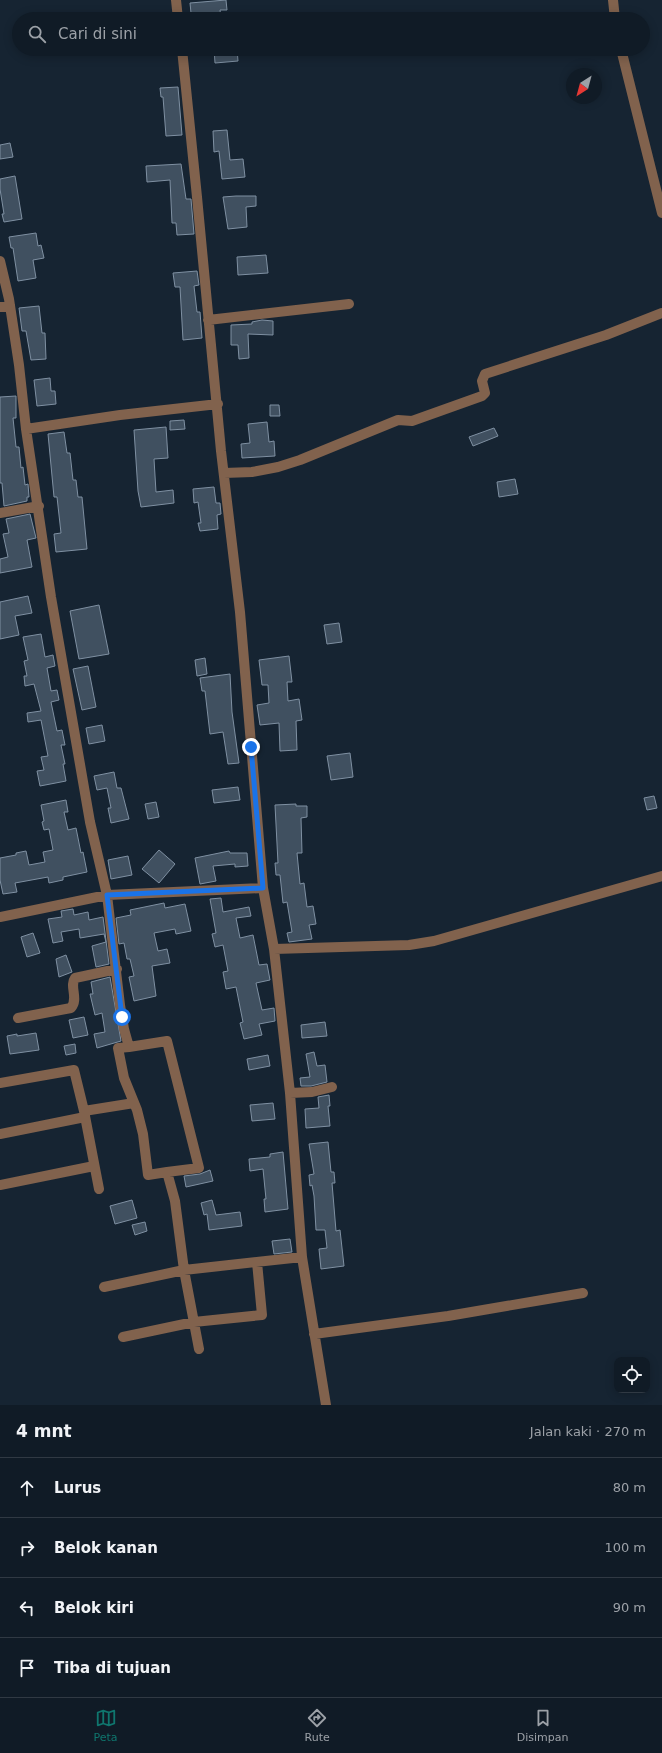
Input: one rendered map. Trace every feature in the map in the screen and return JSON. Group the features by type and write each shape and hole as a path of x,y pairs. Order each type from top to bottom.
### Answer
{"street":[{"path":"176,0 177,12"},
{"path":"613,0 614,12"},
{"path":"183,56 208,320 240,612 263,888 274,949 290,1093 302,1256 326,1405"},
{"path":"623,56 662,213"},
{"path":"0,261 5,306 19,365 26,429 39,506 51,597 90,822 107,895 117,969 120,1005 124,1029 129,1046"},
{"path":"208,320 349,304"},
{"path":"224,473 252,472 278,467 300,460 398,420 412,421 482,396 485,393 482,381 485,374 606,335 662,313"},
{"path":"26,429 120,415 218,404"},
{"path":"0,513 39,506"},
{"path":"274,949 409,945 428,942 449,938 662,876"},
{"path":"0,917 107,895 263,888"},
{"path":"18,1018 71,1008 74,1003 73,981 75,978 83,975 117,969"},
{"path":"167,1041 199,1168 148,1175 143,1134 134,1103 124,1078 118,1048 167,1041"},
{"path":"0,1084 74,1070 99,1189"},
{"path":"290,1093 312,1092 332,1087"},
{"path":"0,1134 134,1103"},
{"path":"0,1185 94,1166"},
{"path":"167,1172 175,1201 184,1270 199,1349"},
{"path":"104,1286 184,1270 302,1256"},
{"path":"123,1337 194,1322 262,1316 257,1262"},
{"path":"314,1334 461,1314 583,1293"}],"building":[{"path":"226,0 227,10 220,10 220,12 191,12 190,3"},
{"path":"214,56 238,56 238,61 215,63"},
{"path":"178,87 182,135 166,136 163,97 161,97 160,88"},
{"path":"227,130 230,160 243,159 245,177 222,179 219,151 214,152 213,131"},
{"path":"10,143 13,157 0,159 0,145"},
{"path":"181,164 186,199 191,199 194,234 177,235 176,223 172,223 170,180 147,182 146,166"},
{"path":"15,176 22,219 4,222 2,214 4,214 0,179"},
{"path":"256,196 256,206 246,207 247,227 228,229 223,197"},
{"path":"36,233 38,246 41,245 44,258 33,260 36,278 18,281 13,248 11,248 9,237"},
{"path":"266,255 268,273 238,275 237,257"},
{"path":"197,271 199,285 194,286 197,312 200,312 202,338 183,340 180,287 175,287 173,273"},
{"path":"39,306 42,333 45,333 46,359 31,360 26,331 22,331 19,308"},
{"path":"262,320 273,321 273,335 248,334 249,358 239,359 238,345 231,345 231,325 252,324 252,322"},
{"path":"50,378 51,391 55,391 56,404 37,406 34,380"},
{"path":"16,396 16,418 13,418 16,447 19,447 21,468 23,467 25,485 28,484 29,497 27,497 27,501 4,506 2,483 0,483 0,397"},
{"path":"270,405 279,405 280,416 270,416"},
{"path":"184,420 185,429 170,430 170,421"},
{"path":"267,422 269,442 274,441 275,456 242,458 241,444 250,443 248,424"},
{"path":"166,427 168,458 154,459 156,492 173,490 174,503 141,507 138,491 134,430"},
{"path":"494,428 498,436 473,446 469,437"},
{"path":"64,432 67,453 70,453 73,480 76,480 78,497 82,497 87,549 56,552 54,534 61,533 57,497 54,497 48,434"},
{"path":"515,479 518,494 499,497 497,482"},
{"path":"214,487 216,503 220,503 221,514 217,515 218,529 200,531 198,523 201,523 198,502 194,503 193,489"},
{"path":"30,514 36,538 27,540 32,567 0,573 0,559 8,557 3,534 9,533 6,519"},
{"path":"28,596 32,613 15,616 19,635 0,639 0,602"},
{"path":"99,605 109,654 79,659 70,611"},
{"path":"339,623 342,642 327,644 324,625"},
{"path":"41,634 45,657 53,655 55,666 47,668 51,691 57,690 59,700 51,702 57,731 62,730 65,745 61,745 65,764 63,764 66,781 40,786 37,771 44,770 41,757 48,756 41,720 28,722 27,713 41,711 34,684 25,686 24,676 27,676 24,661 28,660 23,637"},
{"path":"289,656 292,682 287,682 288,701 299,699 302,720 296,721 297,750 280,751 279,723 260,725 257,705 269,703 268,685 262,685 259,660"},
{"path":"205,658 207,674 197,676 195,660"},
{"path":"88,666 96,707 82,710 73,669"},
{"path":"230,674 232,712 239,763 228,764 223,732 210,734 205,691 202,691 200,678"},
{"path":"102,725 105,741 89,744 86,728"},
{"path":"350,753 353,777 331,780 327,756"},
{"path":"114,772 117,788 121,788 129,819 111,823 108,808 111,808 107,788 97,790 94,776"},
{"path":"238,787 240,800 214,803 212,790"},
{"path":"654,796 657,808 647,810 644,798"},
{"path":"66,800 68,812 64,812 68,830 76,828 81,853 83,852 87,872 63,877 63,880 49,883 48,877 15,883 17,892 3,894 0,880 0,858 16,855 16,853 26,851 29,865 45,862 43,852 53,850 49,829 44,830 41,805"},
{"path":"156,802 159,817 148,819 145,804"},
{"path":"296,804 296,806 307,806 307,817 301,818 302,853 297,853 300,884 304,883 307,907 313,906 316,924 309,925 312,939 289,942 287,933 292,932 287,902 283,903 280,875 276,875 275,863 278,863 275,805"},
{"path":"159,850 175,864 159,883 142,869"},
{"path":"229,851 230,853 247,853 248,866 235,867 235,864 213,866 216,881 200,884 195,858"},
{"path":"128,856 132,875 111,879 108,860"},
{"path":"221,898 223,912 249,907 251,916 236,918 240,938 253,935 259,965 267,964 270,980 256,983 262,1010 274,1008 275,1021 259,1024 262,1035 244,1039 240,1023 243,1022 236,987 226,989 223,972 228,971 223,945 215,947 212,934 216,933 210,899"},
{"path":"164,903 165,908 185,904 191,931 176,934 175,929 154,933 158,951 167,949 170,963 152,966 156,996 134,1001 129,977 134,976 130,959 127,959 124,943 119,944 116,918 131,915 130,910"},
{"path":"73,909 74,915 88,912 89,920 103,917 109,964 96,967 92,946 106,942 104,934 80,938 79,929 61,932 63,941 53,943 48,919 62,917 61,911"},
{"path":"33,933 40,953 27,957 21,937"},
{"path":"66,955 72,972 59,977 56,959"},
{"path":"110,977 121,1041 97,1048 94,1034 105,1032 102,1013 95,1015 90,994 93,994 91,982"},
{"path":"84,1017 88,1035 73,1038 69,1020"},
{"path":"325,1022 327,1036 302,1038 301,1025"},
{"path":"36,1033 39,1050 10,1054 7,1036"},
{"path":"75,1044 76,1053 66,1055 64,1046"},
{"path":"314,1052 317,1066 325,1065 327,1082 311,1086 301,1086 300,1078 310,1077 306,1054"},
{"path":"268,1055 270,1066 249,1070 247,1059"},
{"path":"329,1095 330,1106 328,1106 330,1126 306,1128 305,1109 319,1108 318,1097"},
{"path":"273,1103 275,1119 252,1121 250,1105"},
{"path":"328,1142 331,1172 334,1172 335,1183 332,1183 336,1231 340,1230 344,1266 321,1269 319,1249 327,1248 325,1230 316,1230 314,1196 312,1185 310,1186 309,1175 314,1174 309,1144"},
{"path":"283,1152 288,1209 265,1212 264,1199 266,1199 263,1169 250,1171 249,1159 270,1157 270,1154"},
{"path":"210,1170 213,1181 186,1187 184,1176 200,1174"},
{"path":"132,1200 137,1218 115,1224 110,1206"},
{"path":"212,1200 216,1215 240,1212 242,1226 209,1230 207,1214 204,1215 201,1203"},
{"path":"145,1222 147,1231 135,1235 132,1225"},
{"path":"290,1239 292,1252 274,1254 272,1241"}],"route":[{"path":"122,1017 107,895 263,888 251,747"}]}
